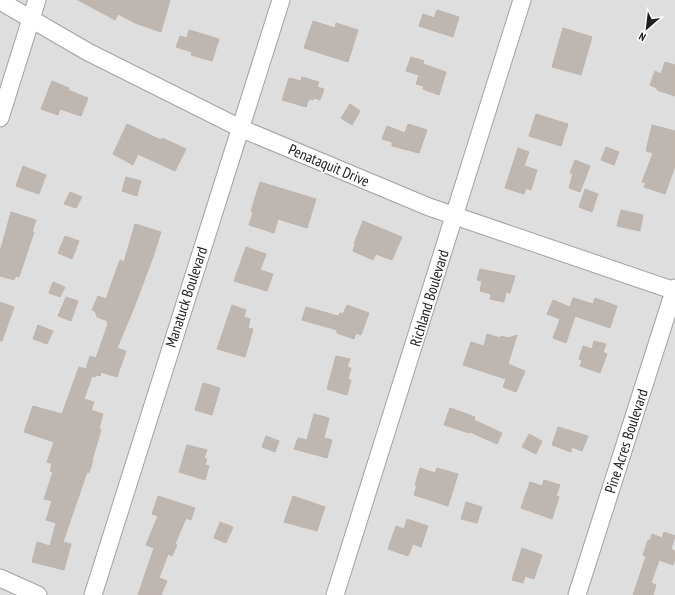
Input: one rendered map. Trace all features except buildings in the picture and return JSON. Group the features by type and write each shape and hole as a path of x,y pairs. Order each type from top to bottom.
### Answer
{"street":[{"path":"0,118 37,0"},
{"name":"Manatuck Boulevard","path":"93,595 280,0"},
{"name":"Richland Boulevard","path":"335,595 522,0"},
{"name":"Penataquit Drive","path":"0,1 88,52 240,128 429,207 675,290"},
{"name":"Pine Acres Boulevard","path":"577,595 675,290"},
{"path":"0,578 38,595"}],"shaded area":[{"path":"0,0 675,0 675,595 0,595"}]}
